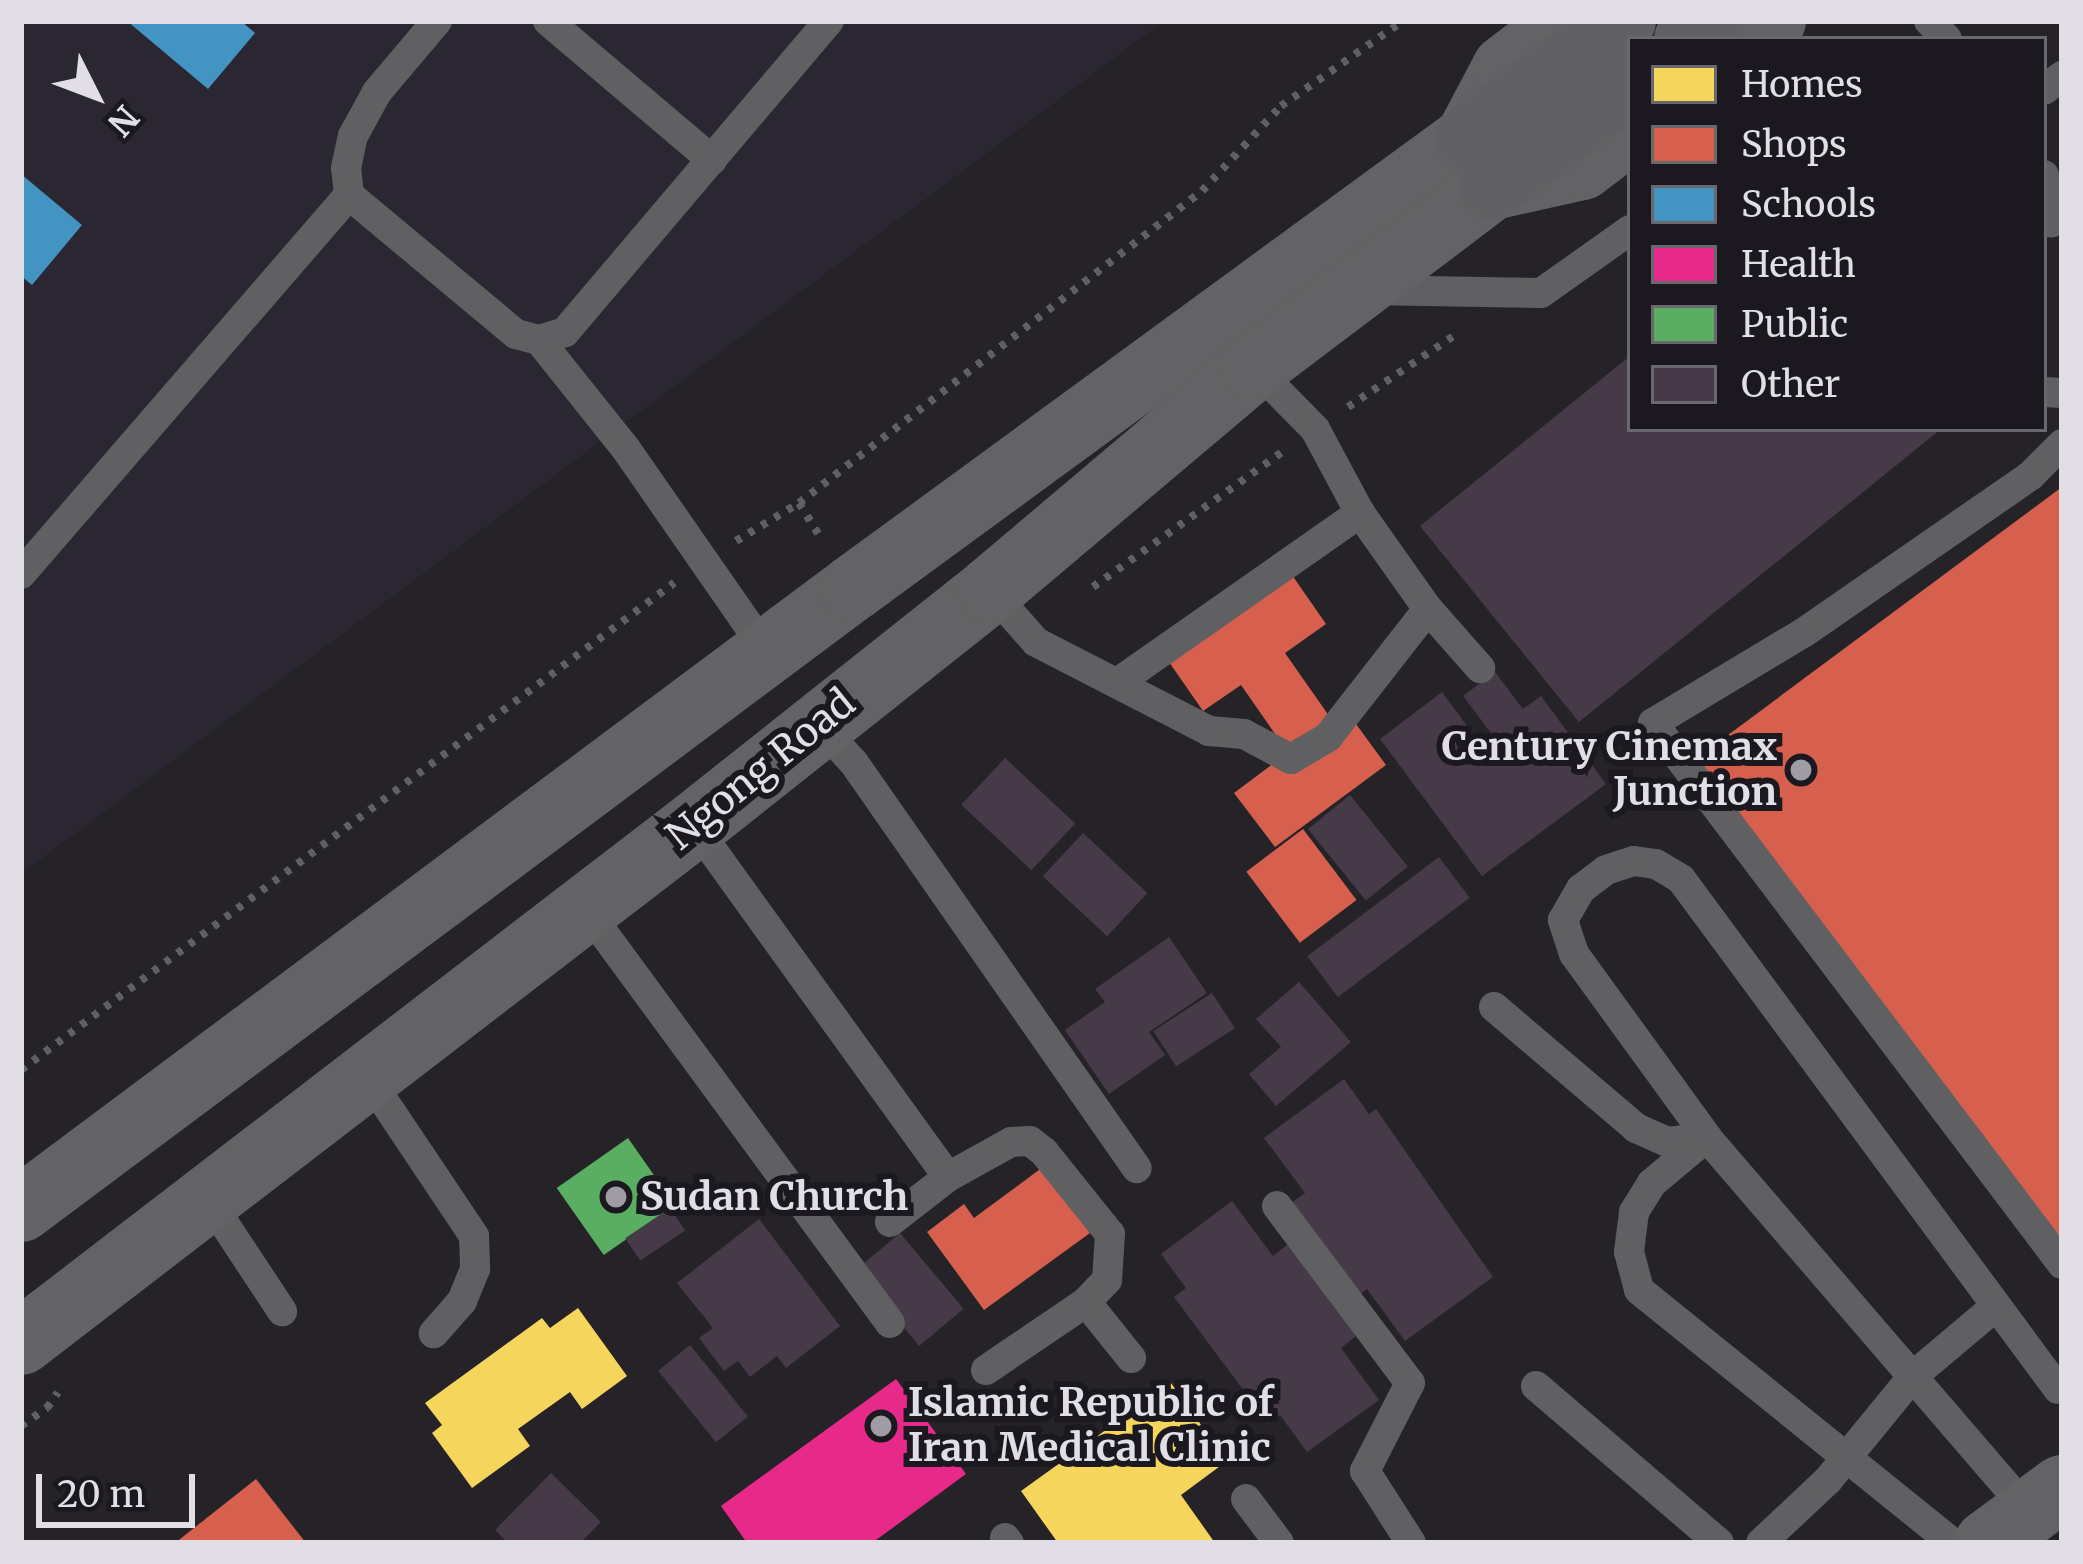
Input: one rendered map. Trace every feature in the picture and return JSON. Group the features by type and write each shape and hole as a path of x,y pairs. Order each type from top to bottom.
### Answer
{"main road":[{"name":"Ngong Road","path":"1480,163 1505,68 1566,21"},
{"name":"Ngong Road","path":"21,1342 210,1202 365,1073 694,825 990,590 1254,367 1361,290 1623,21"},
{"name":"Ngong Road","path":"1480,163 1627,84"},
{"name":"Ngong Road","path":"1480,163 1582,167 1627,132"},
{"path":"21,1209 853,588 1480,163"}],"lane":[{"path":"437,21 377,92 352,136 346,168 349,195 517,334 539,340 626,449 767,652"},
{"path":"548,21 712,160"},
{"path":"539,340 580,320 829,21"},
{"path":"2047,193 2052,223"},
{"path":"21,574 349,195"},
{"path":"1361,290 1541,293 1627,232"},
{"path":"1254,367 1315,429 1360,513 1428,609 1480,668"},
{"path":"2062,444 2030,476 1822,620 1653,723 2062,1264"},
{"path":"1117,683 1360,513"},
{"path":"990,590 1036,642 1209,731 1244,734 1291,758 1328,737 1373,672 1428,609"},
{"path":"818,724 854,764 1137,1168"},
{"path":"694,825 949,1177"},
{"path":"2040,1505 1913,1376 1707,1137 1574,954 1563,920 1581,889 1606,870 1634,860 1656,864 1681,879 2058,1389"},
{"path":"585,908 890,1323"},
{"path":"1494,1007 1636,1128 1668,1142 1707,1137"},
{"path":"365,1073 474,1236 475,1269 463,1301 434,1333"},
{"path":"1707,1137 1652,1183 1634,1212 1629,1252 1639,1290 1953,1543"},
{"path":"890,1222 949,1177 1011,1142 1030,1141 1110,1234 1106,1280 1086,1302 986,1370"},
{"path":"210,1202 282,1311"},
{"path":"1276,1206 1410,1383 1365,1471 1411,1543"},
{"path":"1086,1302 1131,1358"},
{"path":"1761,1543 1785,1525 1845,1460 1913,1376 1996,1306"},
{"path":"1536,1386 1719,1543"},
{"path":"1246,1498 1279,1543"}],"shaded area":[{"path":"21,21 1164,21 21,874"}],"building: Homes":[{"path":"578,1308 627,1376 582,1409 570,1392 518,1429 530,1446 472,1488 432,1433 442,1425 425,1403 542,1318 550,1328"},
{"path":"1171,1383 1227,1461 1181,1495 1215,1543 1058,1543 1021,1491"}],"building: Shops":[{"path":"2062,487 2062,1254 1697,758"},
{"path":"1292,575 1326,624 1285,653 1334,723 1289,754 1241,685 1203,711 1169,662"},
{"path":"1356,724 1386,765 1275,847 1234,793 1282,757"},
{"path":"1303,829 1357,900 1300,943 1246,872"},
{"path":"1043,1167 1090,1233 984,1310 927,1232 964,1204 974,1218"},
{"path":"256,1479 306,1543 175,1543"}],"building: Schools":[{"path":"127,21 241,21 255,33 208,89"},
{"path":"21,174 82,225 32,285 21,276"}],"building: Health":[{"name":"Islamic Republic of Iran Medical Clinic","path":"896,1379 966,1474 872,1543 747,1543 721,1506"}],"building: Public":[{"name":"Sudan Church","path":"628,1138 675,1205 604,1255 557,1188"}],"building: Other":[{"path":"1627,358 1627,432 1937,432 1579,722 1420,526"},
{"path":"1495,672 1523,709 1541,696 1606,784 1482,876 1380,739 1442,692 1479,742 1491,733 1463,696"},
{"path":"1005,758 1075,823 1032,870 961,805"},
{"path":"1350,795 1408,866 1366,900 1308,829"},
{"path":"1083,833 1147,893 1107,936 1043,876"},
{"path":"1439,857 1470,898 1338,997 1307,956"},
{"path":"1169,937 1207,993 1149,1032 1165,1055 1109,1094 1065,1030 1105,1002 1095,989"},
{"path":"1299,982 1351,1042 1276,1106 1249,1074 1281,1047 1256,1019"},
{"path":"1212,993 1235,1028 1176,1066 1153,1031"},
{"path":"1344,1079 1369,1114 1376,1109 1493,1277 1405,1341 1367,1289 1357,1296 1290,1204 1305,1193 1264,1138"},
{"path":"1232,1201 1273,1256 1288,1244 1356,1336 1341,1348 1379,1400 1307,1452 1280,1415 1268,1423 1174,1297 1186,1288 1161,1254"},
{"path":"670,1208 685,1230 640,1261 625,1238"},
{"path":"759,1219 840,1326 786,1368 777,1356 750,1377 738,1361 724,1371 699,1338 713,1328 677,1283"},
{"path":"900,1233 964,1309 919,1346 856,1270"},
{"path":"690,1345 748,1416 716,1442 658,1371"},
{"path":"551,1473 601,1522 580,1543 508,1543 495,1530"}],"place":[{"name":"Century Cinemax Junction","path":"1801,770"},
{"name":"Sudan Church","path":"616,1197"},
{"name":"Islamic Republic of Iran Medical Clinic","path":"881,1426"}]}
